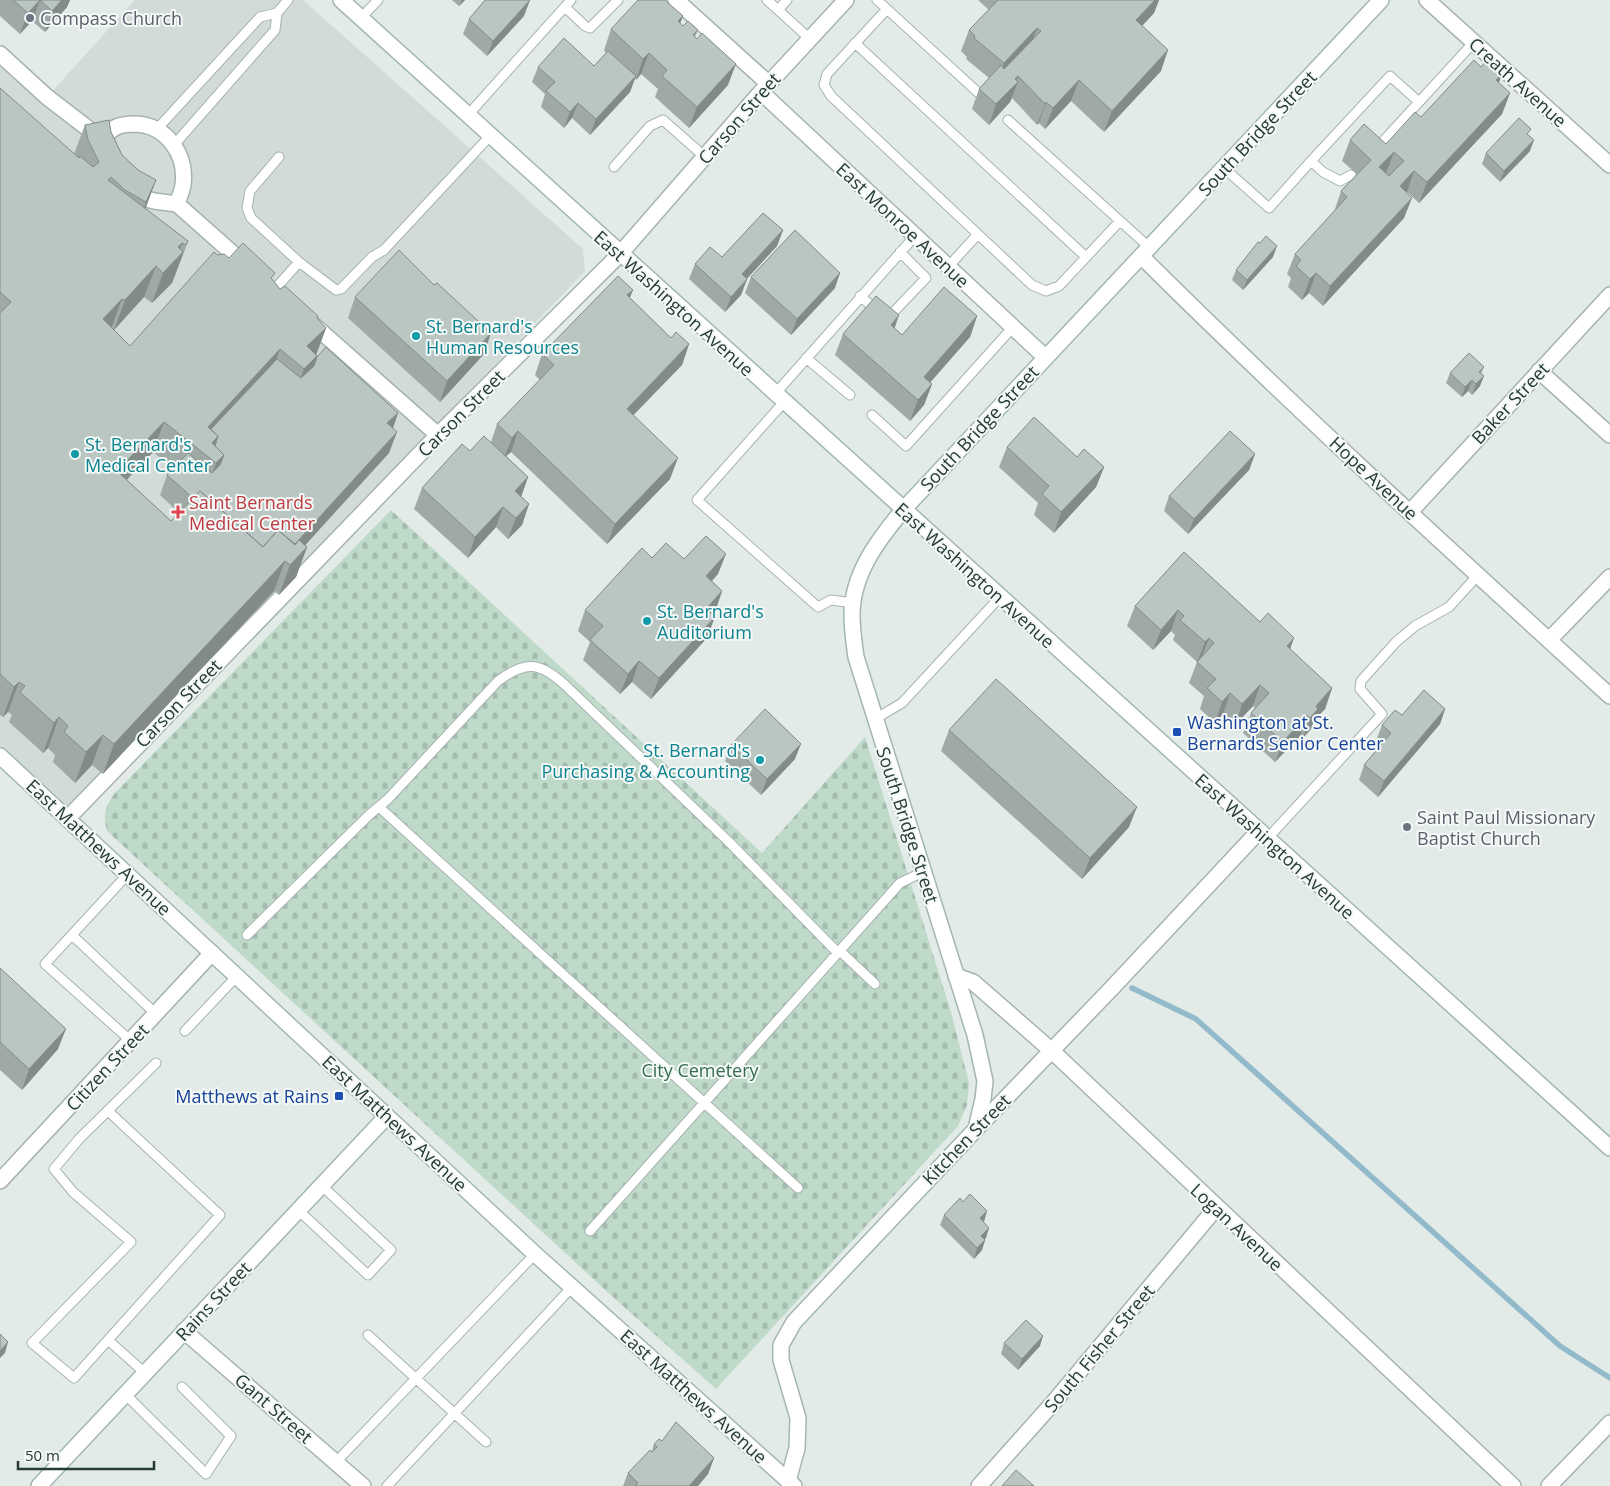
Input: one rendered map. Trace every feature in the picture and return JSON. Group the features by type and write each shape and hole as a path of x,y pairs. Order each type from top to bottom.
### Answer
{"street":[{"name":"East Washington Avenue","path":"342,0 779,398 1610,1148"},
{"name":"East Monroe Avenue","path":"676,0 915,236 1045,357"},
{"name":"Carson Street","path":"68,818 438,436 620,254 765,88 846,0"},
{"name":"South Bridge Street","path":"976,1129 984,1099 985,1081 975,1035 856,657 852,614 853,603 864,565 877,541 903,510 1381,0"},
{"name":"Creath Avenue","path":"1427,0 1610,165"},
{"path":"0,54 47,97 103,140"},
{"path":"104,155 103,140 109,130 118,125 142,124 167,135 174,145 183,168 183,186 177,204"},
{"path":"121,183 139,197 177,204 278,294"},
{"name":"Hope Avenue","path":"1145,252 1205,320 1610,696"},
{"name":"Baker Street","path":"1410,512 1610,295"},
{"path":"297,310 438,436"},
{"path":"1539,371 1610,435"},
{"path":"1549,640 1610,577"},
{"name":"East Matthews Avenue","path":"0,756 535,1254 788,1484"},
{"name":"Kitchen Street","path":"788,1484 797,1448 798,1418 781,1360 782,1344 800,1315 976,1129 1263,835"},
{"name":"Citizen Street","path":"0,1180 131,1042 212,953"},
{"name":"Logan Avenue","path":"956,976 973,982 1052,1051 1216,1208 1513,1486"},
{"name":"Rains Street","path":"39,1486 387,1116"},
{"name":"South Fisher Street","path":"979,1486 1053,1403 1216,1208"},
{"name":"Gant Street","path":"184,1331 363,1486"},
{"path":"1549,1486 1610,1423"}],"lane":[{"path":"157,129 260,17 276,13 288,0"},
{"path":"361,18 378,0"},
{"path":"468,115 568,4 585,26 590,28 618,0"},
{"path":"767,0 810,39"},
{"path":"778,10 787,0"},
{"path":"877,0 984,97"},
{"path":"886,9 827,74 824,85 832,96 1032,285 1046,291 1059,286 1120,221"},
{"path":"174,145 275,30 276,13"},
{"path":"1370,155 1474,42"},
{"path":"855,43 1086,257"},
{"path":"1224,168 1269,208 1390,76 1419,102"},
{"path":"614,167 650,126 663,120 705,156"},
{"path":"1008,120 1120,221 1145,252"},
{"path":"279,157 250,191 247,208 251,218 299,262 336,290 341,289 372,257 384,250 490,136"},
{"path":"1311,162 1323,172 1340,181 1352,175"},
{"path":"948,267 978,234"},
{"path":"853,603 831,600 818,607 697,500 779,398 806,358 915,236"},
{"path":"860,296 887,319 926,278 900,252"},
{"path":"278,294 299,262"},
{"path":"872,415 906,446 1013,327"},
{"path":"806,358 850,395"},
{"path":"1263,835 1382,714 1360,689 1361,681 1396,642 1415,626 1449,607 1478,575"},
{"path":"875,719 902,703 1000,598"},
{"path":"247,935 436,750 498,681 513,670 526,666 538,667 551,672 572,691 728,841 839,952 875,984"},
{"path":"379,807 798,1188"},
{"path":"590,1231 900,883 923,872"},
{"path":"128,874 45,964 131,1042"},
{"path":"72,935 156,1014"},
{"path":"185,1031 237,976"},
{"path":"108,1111 220,1215 74,1378 32,1343 131,1242 73,1192 54,1169 108,1111 156,1063"},
{"path":"298,1210 368,1275 391,1250 322,1186"},
{"path":"336,1462 535,1254"},
{"path":"387,1486 572,1287"},
{"path":"368,1335 486,1442"},
{"path":"108,1340 145,1373"},
{"path":"125,1394 206,1474 231,1436 182,1387"}],"shaded area":[{"name":"Saint Bernards Medical Center","path":"135,0 303,0 583,249 585,271 68,814 0,754 0,54 47,97"}],"green space":[{"name":"City Cemetery","path":"391,510 762,853 865,737 951,1012 969,1083 967,1105 958,1126 716,1389 614,1298 107,831 106,811 114,794"}],"building":[{"path":"13,0 40,0 28,13"},
{"path":"40,0 62,0 52,11"},
{"path":"485,0 530,0 493,41 469,19"},
{"path":"638,0 665,0 683,16 678,21 683,26 688,21 698,30 693,35 697,39 702,33 736,64 697,107 662,76 667,70 649,53 643,59 611,29"},
{"path":"998,0 1155,0 1136,20 1168,50 1112,111 1079,80 1053,108 1046,102 1045,104 1018,76 1015,79 1018,82 996,104 979,89 1001,65 1004,69 1041,31 1037,28 1004,63 974,38 975,36 969,30"},
{"path":"564,38 594,66 608,51 636,76 596,119 578,103 570,112 546,91 555,82 538,67"},
{"path":"1474,60 1481,67 1487,60 1502,74 1496,80 1510,93 1427,182 1414,171 1400,186 1412,198 1330,286 1316,273 1310,279 1296,266 1301,260 1295,254 1347,197 1341,191 1371,160 1350,140 1364,124 1386,144 1415,112 1421,117","holes":["1394,152 1404,161 1389,176 1379,167"]},
{"name":"St. Bernard's Medical Center","path":"0,88 79,158 80,156 93,167 99,162 88,140 85,125 109,120 111,132 122,155 138,170 156,180 146,202 125,190 111,177 108,180 188,241 186,245 182,243 178,247 183,252 163,273 156,266 125,300 122,299 103,319 130,346 214,252 217,255 224,254 229,258 243,243 275,273 271,278 280,289 285,286 318,316 317,318 326,328 307,346 317,356 304,369 280,349 208,427 218,436 212,443 224,455 216,463 164,422 117,471 171,521 200,491 263,547 278,530 295,545 299,540 307,547 290,565 285,561 114,744 103,735 86,752 64,732 68,726 59,717 54,723 20,692 25,686 19,682 14,687 0,674 0,313 11,302 0,292"},
{"path":"1519,118 1531,129 1527,134 1534,140 1504,171 1486,153"},
{"path":"763,213 783,230 742,274 747,279 731,297 695,264 710,247 722,257"},
{"path":"795,230 840,273 797,319 751,277"},
{"path":"1266,236 1277,246 1247,280 1236,270 1258,242 1260,243"},
{"name":"St. Bernard's Human Resources","path":"399,250 434,285 437,283 491,333 447,381 355,297"},
{"path":"618,276 633,290 627,295 671,338 676,332 689,344 627,409 678,458 615,524 518,431 512,438 497,424 554,365 542,354"},
{"path":"944,287 977,316 924,377 932,384 918,400 843,334 876,296 899,315 891,325 902,335"},
{"path":"326,347 398,413 387,423 397,432 295,544 278,530 263,547 200,491 193,498 167,475 188,453 212,473 220,465 224,455 215,446 218,436 211,429 277,359 301,378 314,366 317,357"},
{"path":"1469,353 1484,367 1479,372 1484,376 1476,384 1472,380 1465,387 1450,373"},
{"path":"1034,417 1077,457 1084,449 1104,467 1061,512 1042,494 1049,486 1007,447"},
{"path":"1230,431 1255,454 1194,519 1169,496"},
{"path":"484,436 528,477 515,491 529,504 516,518 503,507 475,537 422,488 462,444 470,451"},
{"name":"St. Bernard's Auditorium","path":"706,536 726,554 706,576 722,591 706,609 715,617 659,678 639,661 628,674 590,640 603,626 585,610 642,548 652,558 666,543 684,559"},
{"path":"1184,552 1260,622 1268,613 1294,638 1287,646 1332,688 1316,706 1318,709 1310,718 1307,715 1283,742 1251,713 1269,693 1260,685 1242,704 1230,693 1222,702 1207,688 1216,679 1197,662 1214,643 1209,638 1205,642 1180,620 1184,616 1178,610 1161,630 1135,606"},
{"path":"996,679 1137,807 1090,858 949,730"},
{"path":"1424,690 1445,709 1384,781 1364,765 1391,733 1382,725 1395,710 1402,715"},
{"path":"765,709 801,744 767,779 731,745"},
{"path":"0,968 66,1029 29,1069 0,1042"},
{"path":"970,1194 987,1211 980,1218 989,1228 981,1236 985,1240 977,1248 944,1215 960,1198 963,1202"},
{"path":"1026,1320 1043,1336 1022,1359 1004,1343"},
{"path":"0,1334 8,1342 0,1351"},
{"path":"676,1422 714,1458 689,1486 635,1486 638,1483 628,1473 650,1450 652,1452 657,1447 654,1444 659,1439 662,1441"},
{"path":"1016,1470 1034,1486 1002,1486"}],"waterway":[{"path":"1132,988 1196,1019 1560,1346 1610,1378"}],"place":[{"name":"Compass Church","path":"30,18"},
{"name":"St. Bernard's Human Resources","path":"416,336"},
{"name":"St. Bernard's Medical Center","path":"75,454"},
{"name":"Saint Bernards Medical Center","path":"178,512"},
{"name":"St. Bernard's Auditorium","path":"647,621"},
{"name":"Washington at St. Bernards Senior Center","path":"1177,732"},
{"name":"St. Bernard's Purchasing & Accounting","path":"760,760"},
{"name":"Saint Paul Missionary Baptist Church","path":"1407,827"},
{"name":"Matthews at Rains","path":"339,1096"}]}
